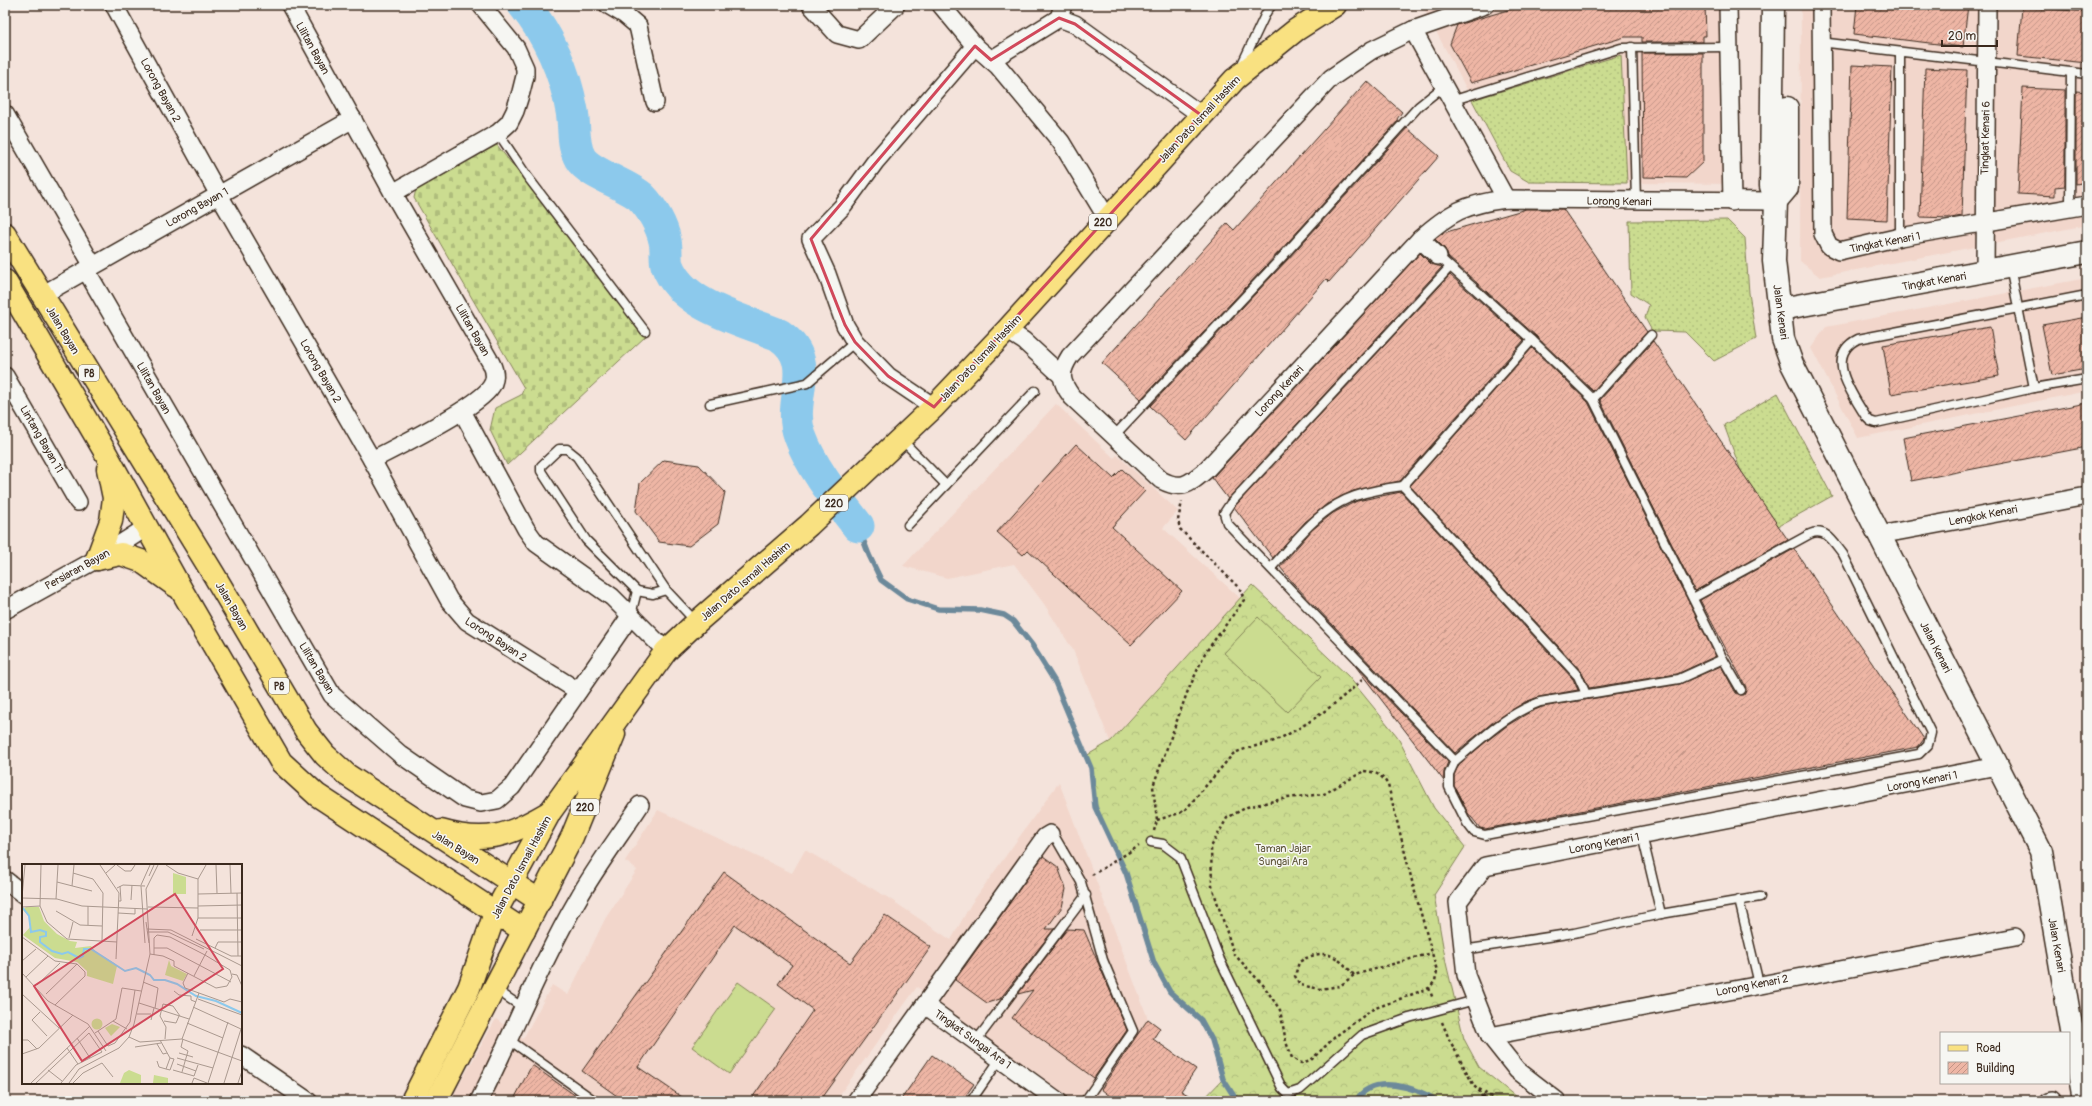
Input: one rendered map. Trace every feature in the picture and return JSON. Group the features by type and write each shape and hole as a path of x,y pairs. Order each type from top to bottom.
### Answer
{"main road":[{"name":"Jalan Dato Ismail Hashim","path":"412,1101 469,988 495,913 550,812 622,710 666,651 697,622 809,525 901,440 934,407 1007,330 1107,218 1235,79 1296,30 1335,5"},
{"name":"Jalan Bayan","path":"5,234 214,575 306,731 325,755 347,775 540,901"},
{"name":"P8","path":"5,281 104,450 182,591 281,762 317,795 524,931"},
{"path":"128,436 159,506 160,514 156,520 147,527"},
{"path":"97,559 111,521 114,498 104,450"},
{"path":"147,527 159,524 172,530 188,550 214,575"},
{"path":"97,559 121,554 141,561 182,591"},
{"name":"Jalan Dato Ismail Hashim","path":"436,1101 540,901 578,823 607,755 622,710"},
{"path":"423,826 460,836 478,838 496,837 525,827 550,812"}],"street":[{"name":"Lorong Bayan 2","path":"114,5 219,194 372,460 449,600 467,621 578,691"},
{"name":"Lilitan Bayan","path":"290,5 352,119 495,372 494,383 489,391 462,411 372,460"},
{"path":"393,192 498,133 509,123 515,111 525,76 524,68 516,48 481,5"},
{"path":"608,5 625,15 638,26 655,102"},
{"path":"811,5 837,34 859,40 896,5"},
{"path":"941,5 975,46 990,60 1061,142 1107,218"},
{"path":"1184,486 1172,486 1161,480 1072,397 1064,386 1062,376 1063,367 1070,356 1332,78 1372,50 1413,30 1485,5"},
{"path":"1728,5 1732,202"},
{"name":"Jalan Kenari","path":"1773,5 1771,186 1776,202 1774,261 1781,309 1783,339 1792,364 2041,851 2084,1101"},
{"path":"1776,202 1787,188 1787,5"},
{"name":"Tingkat Kenari 1","path":"1821,5 1820,42 1823,234 1826,242 1834,250 1839,251 1900,238 2087,205"},
{"name":"Tingkat Kenari 6","path":"1985,272 1984,224 1987,5"},
{"path":"990,60 1061,12 1075,24 1201,115"},
{"path":"1413,30 1506,199"},
{"path":"934,407 888,376 855,342 846,325 827,274 811,239 842,207 874,162 975,46"},
{"name":"Lilitan Bayan","path":"5,114 90,268 332,695 392,748 465,799 481,803 497,800 512,787 630,615"},
{"name":"Lorong Bayan 1","path":"42,295 352,119"},
{"name":"Lorong Kenari","path":"1184,486 1206,470 1420,239 1440,221 1460,210 1480,202 1506,199 1636,202 1776,202"},
{"path":"1420,239 1444,262"},
{"name":"Tingkat Kenari","path":"1781,309 2087,252"},
{"path":"1007,330 1024,341 1062,376"},
{"name":"Lintang Bayan 11","path":"5,376 78,502"},
{"path":"462,411 526,529 536,543 612,597 666,651"},
{"name":"Lengkok Kenari","path":"1879,535 2087,496"},
{"name":"Persiaran Bayan","path":"5,610 97,559 147,527"},
{"name":"Lorong Kenari 1","path":"1557,1101 1517,1070 1490,1036 1466,975 1458,902 1485,866 1997,766"},
{"path":"479,1101 522,1007 578,899 640,806"},
{"path":"925,1005 1045,837 1050,834"},
{"path":"5,880 22,893"},
{"name":"Lorong Kenari 2","path":"1490,1036 1759,984 2015,937"},
{"name":"Tingkat Sungai Ara 1","path":"856,1101 925,1005 1058,1101"},
{"path":"242,1056 308,1101"}],"lane":[{"path":"1235,79 1267,11 1272,5"},
{"path":"1820,42 2087,74"},
{"path":"1632,47 1636,202"},
{"path":"1114,436 1283,256 1419,106 1448,93 1621,48 1728,47"},
{"path":"1900,52 1900,238"},
{"path":"2070,208 2071,72"},
{"path":"498,133 527,176 645,331"},
{"path":"1455,761 1369,673 1227,523 1224,513 1230,504 1444,262 1532,340 1594,399 1693,598 1741,690"},
{"path":"2010,267 2034,388"},
{"path":"2087,295 1858,339 1843,352 1841,369 1844,379 1866,417 1870,421 1876,423 2034,388 2087,379"},
{"path":"1594,399 1651,335"},
{"path":"1271,568 1314,520 1332,507 1353,496 1403,486 1532,340"},
{"path":"710,404 807,383 855,342"},
{"path":"908,525 1035,391"},
{"path":"901,440 946,485"},
{"path":"666,590 652,594 637,591 586,540 543,476 541,466 559,449 566,449 577,457 666,590 697,622"},
{"path":"1403,486 1578,676 1586,694"},
{"path":"1693,598 1810,534 1817,531 1823,533 1830,538 1843,554 1931,733 1928,745 1919,754 1485,835 1474,832 1467,823 1449,787 1448,774 1455,761 1508,717 1522,709 1540,702 1679,679 1724,659"},
{"path":"630,615 637,591"},
{"path":"1050,834 1055,837 1081,882 1086,895 1103,960 1132,1031 1085,1101"},
{"path":"1642,835 1661,914"},
{"path":"1151,842 1163,844 1180,857 1220,960 1282,1088 1288,1094 1300,1090 1362,1035 1374,1029 1475,1000"},
{"path":"976,1041 1086,895"},
{"path":"1463,950 1574,933 1661,914 1760,897"},
{"path":"1739,900 1759,984"},
{"path":"495,989 522,1007"},
{"path":"508,1039 595,1101"},
{"path":"971,1101 1000,1059"}],"path":[{"path":"1151,842 1157,820 1153,786 1187,692 1206,653 1244,600 1240,589 1180,530 1178,520 1182,509 1184,486"},
{"path":"1157,820 1180,813 1187,808 1233,754 1243,749 1272,741 1295,730 1338,702 1369,673"},
{"path":"1364,771 1375,772 1383,777 1388,785 1413,886 1437,971 1435,981 1429,988 1373,1009 1336,1036 1311,1060 1301,1062 1292,1058 1286,1042 1280,1010 1264,986 1234,954 1212,886 1211,847 1227,818 1247,807 1266,802 1324,794 1364,771"},
{"path":"1102,869 1134,848"},
{"path":"1354,975 1342,961 1328,954 1311,955 1299,962 1295,976 1300,985 1320,989 1340,986 1354,975 1432,953"},
{"path":"1429,988 1449,1040 1474,1086 1485,1101"},
{"path":"1474,1086 1489,1101"},
{"path":"1474,1086 1497,1101"}],"highlighted area":[{"path":"1059,18 1075,24 1201,115 934,407 888,376 855,342 845,325 811,239 975,46 991,60"}],"shaded area":[{"path":"1422,5 1737,5 1740,184 1529,182 1510,171"},
{"path":"1801,5 2087,5 2087,225 1820,277 1800,261"},
{"path":"2087,278 2087,391 1858,438 1811,348 1826,327"},
{"path":"1056,404 1114,458 1117,455 1178,511 1163,528 1241,599 1110,741 1073,650 1044,604 1014,564 947,578 903,566"},
{"path":"1059,782 1148,1019 1093,1101 1074,1101 917,987 835,1101 450,1101 496,1019 523,1039 552,985 568,995 605,919 637,870 625,861 658,810 792,873 805,850 887,897 951,940 971,904"}],"green space":[{"path":"1621,55 1627,183 1529,182 1510,171 1472,100"},
{"path":"497,145 646,336 507,465 490,430 495,408 521,395 524,388 414,198 416,189"},
{"path":"1727,220 1745,238 1749,293 1756,339 1714,361 1685,332 1652,331 1645,318 1649,305 1631,293 1629,221"},
{"path":"1778,393 1832,496 1764,534 1724,425"},
{"name":"Taman Jajar Sungai Ara","path":"1252,585 1348,676 1397,736 1434,808 1465,847 1434,895 1446,963 1464,1039 1479,1067 1521,1101 1202,1101 1223,1079 1212,1040 1201,1020 1170,992 1154,963 1126,873 1095,807 1091,768 1086,756 1111,741"},
{"path":"1258,617 1321,677 1287,712 1224,653"},
{"path":"738,982 776,1009 729,1074 692,1047"}],"building":[{"path":"1525,5 1705,5 1706,36 1703,36 1703,42 1642,42 1642,37 1625,37 1471,83 1450,44 1457,25"},
{"path":"1857,5 1968,5 1963,47 1854,34"},
{"path":"2022,7 2087,12 2087,63 2018,56"},
{"path":"1642,53 1703,53 1703,162 1686,178 1643,177"},
{"path":"1852,65 1892,67 1887,220 1847,218"},
{"path":"1925,68 1967,70 1962,216 1951,218 1920,217"},
{"path":"1367,81 1402,112 1397,119 1398,121 1279,252 1141,399 1102,363 1227,223 1234,230"},
{"path":"2023,88 2065,90 2065,186 2055,187 2055,196 2018,194"},
{"path":"2076,91 2087,92 2087,182 2076,184"},
{"path":"1407,128 1439,156 1329,282 1326,279 1186,440 1150,406 1287,260"},
{"path":"1526,209 1563,209 1647,332 1593,391 1536,336 1448,257 1445,249 1435,239 1443,233"},
{"path":"1420,253 1431,264 1442,267 1228,499 1212,478"},
{"path":"1450,275 1524,340 1400,481 1353,491 1327,504 1305,522 1273,558 1234,507"},
{"path":"2087,317 2087,369 2052,375 2042,325"},
{"path":"1990,327 1999,376 1891,394 1883,345"},
{"path":"1653,341 1788,540 1695,591 1600,400"},
{"path":"1532,348 1588,402 1716,656 1677,674 1589,688 1582,672 1410,486"},
{"path":"2087,403 2087,447 1911,481 1903,438"},
{"path":"1076,444 1113,478 1122,469 1145,491 1112,527 1182,591 1131,645 1028,550 1023,555 997,532"},
{"path":"664,460 699,465 725,492 718,524 689,546 659,542 636,511 640,483"},
{"path":"1401,492 1573,679 1578,690 1539,697 1525,702 1492,723 1455,753 1293,583 1280,567 1312,530 1333,513 1357,501"},
{"path":"1794,549 1924,739 1918,747 1485,829 1480,828 1468,813 1454,786 1454,775 1459,764 1508,725 1530,712 1542,707 1680,684 1721,666 1736,693 1744,695 1746,687 1700,600"},
{"path":"1353,663 1448,762 1444,772 1444,781"},
{"path":"1043,856 1058,867 1066,889 1062,907 1046,929 1054,929 1000,999 987,1003 955,980"},
{"path":"724,872 850,963 885,915 931,947 820,1101 750,1101 813,1010 778,984 792,965 735,925 638,1067 688,1101 624,1101 582,1071"},
{"path":"1067,929 1084,930 1127,1030 1094,1078 1012,1018 1033,990 1018,994"},
{"path":"1148,1019 1160,1028 1153,1039 1196,1069 1181,1091 1199,1101 1116,1101 1101,1089"},
{"path":"932,1055 974,1084 962,1101 900,1101"},
{"path":"532,1065 583,1101 513,1101"}],"waterway":[{"path":"524,5 541,29 560,68 569,97 577,153 580,158 591,169 634,192 649,206 664,235 667,265 675,279 686,292 700,302 716,310 779,335 791,346 798,357 800,370 797,409 797,422 800,436 818,472 858,526"},
{"path":"858,526 869,555 881,580 907,599 938,609 980,610 1004,615 1013,621 1032,645 1055,682 1091,768 1095,807 1126,873 1154,963 1170,992 1201,1020 1212,1040 1223,1079 1237,1101"},
{"path":"1356,1101 1363,1092 1372,1087 1383,1085 1406,1087 1418,1091 1437,1101"}]}
